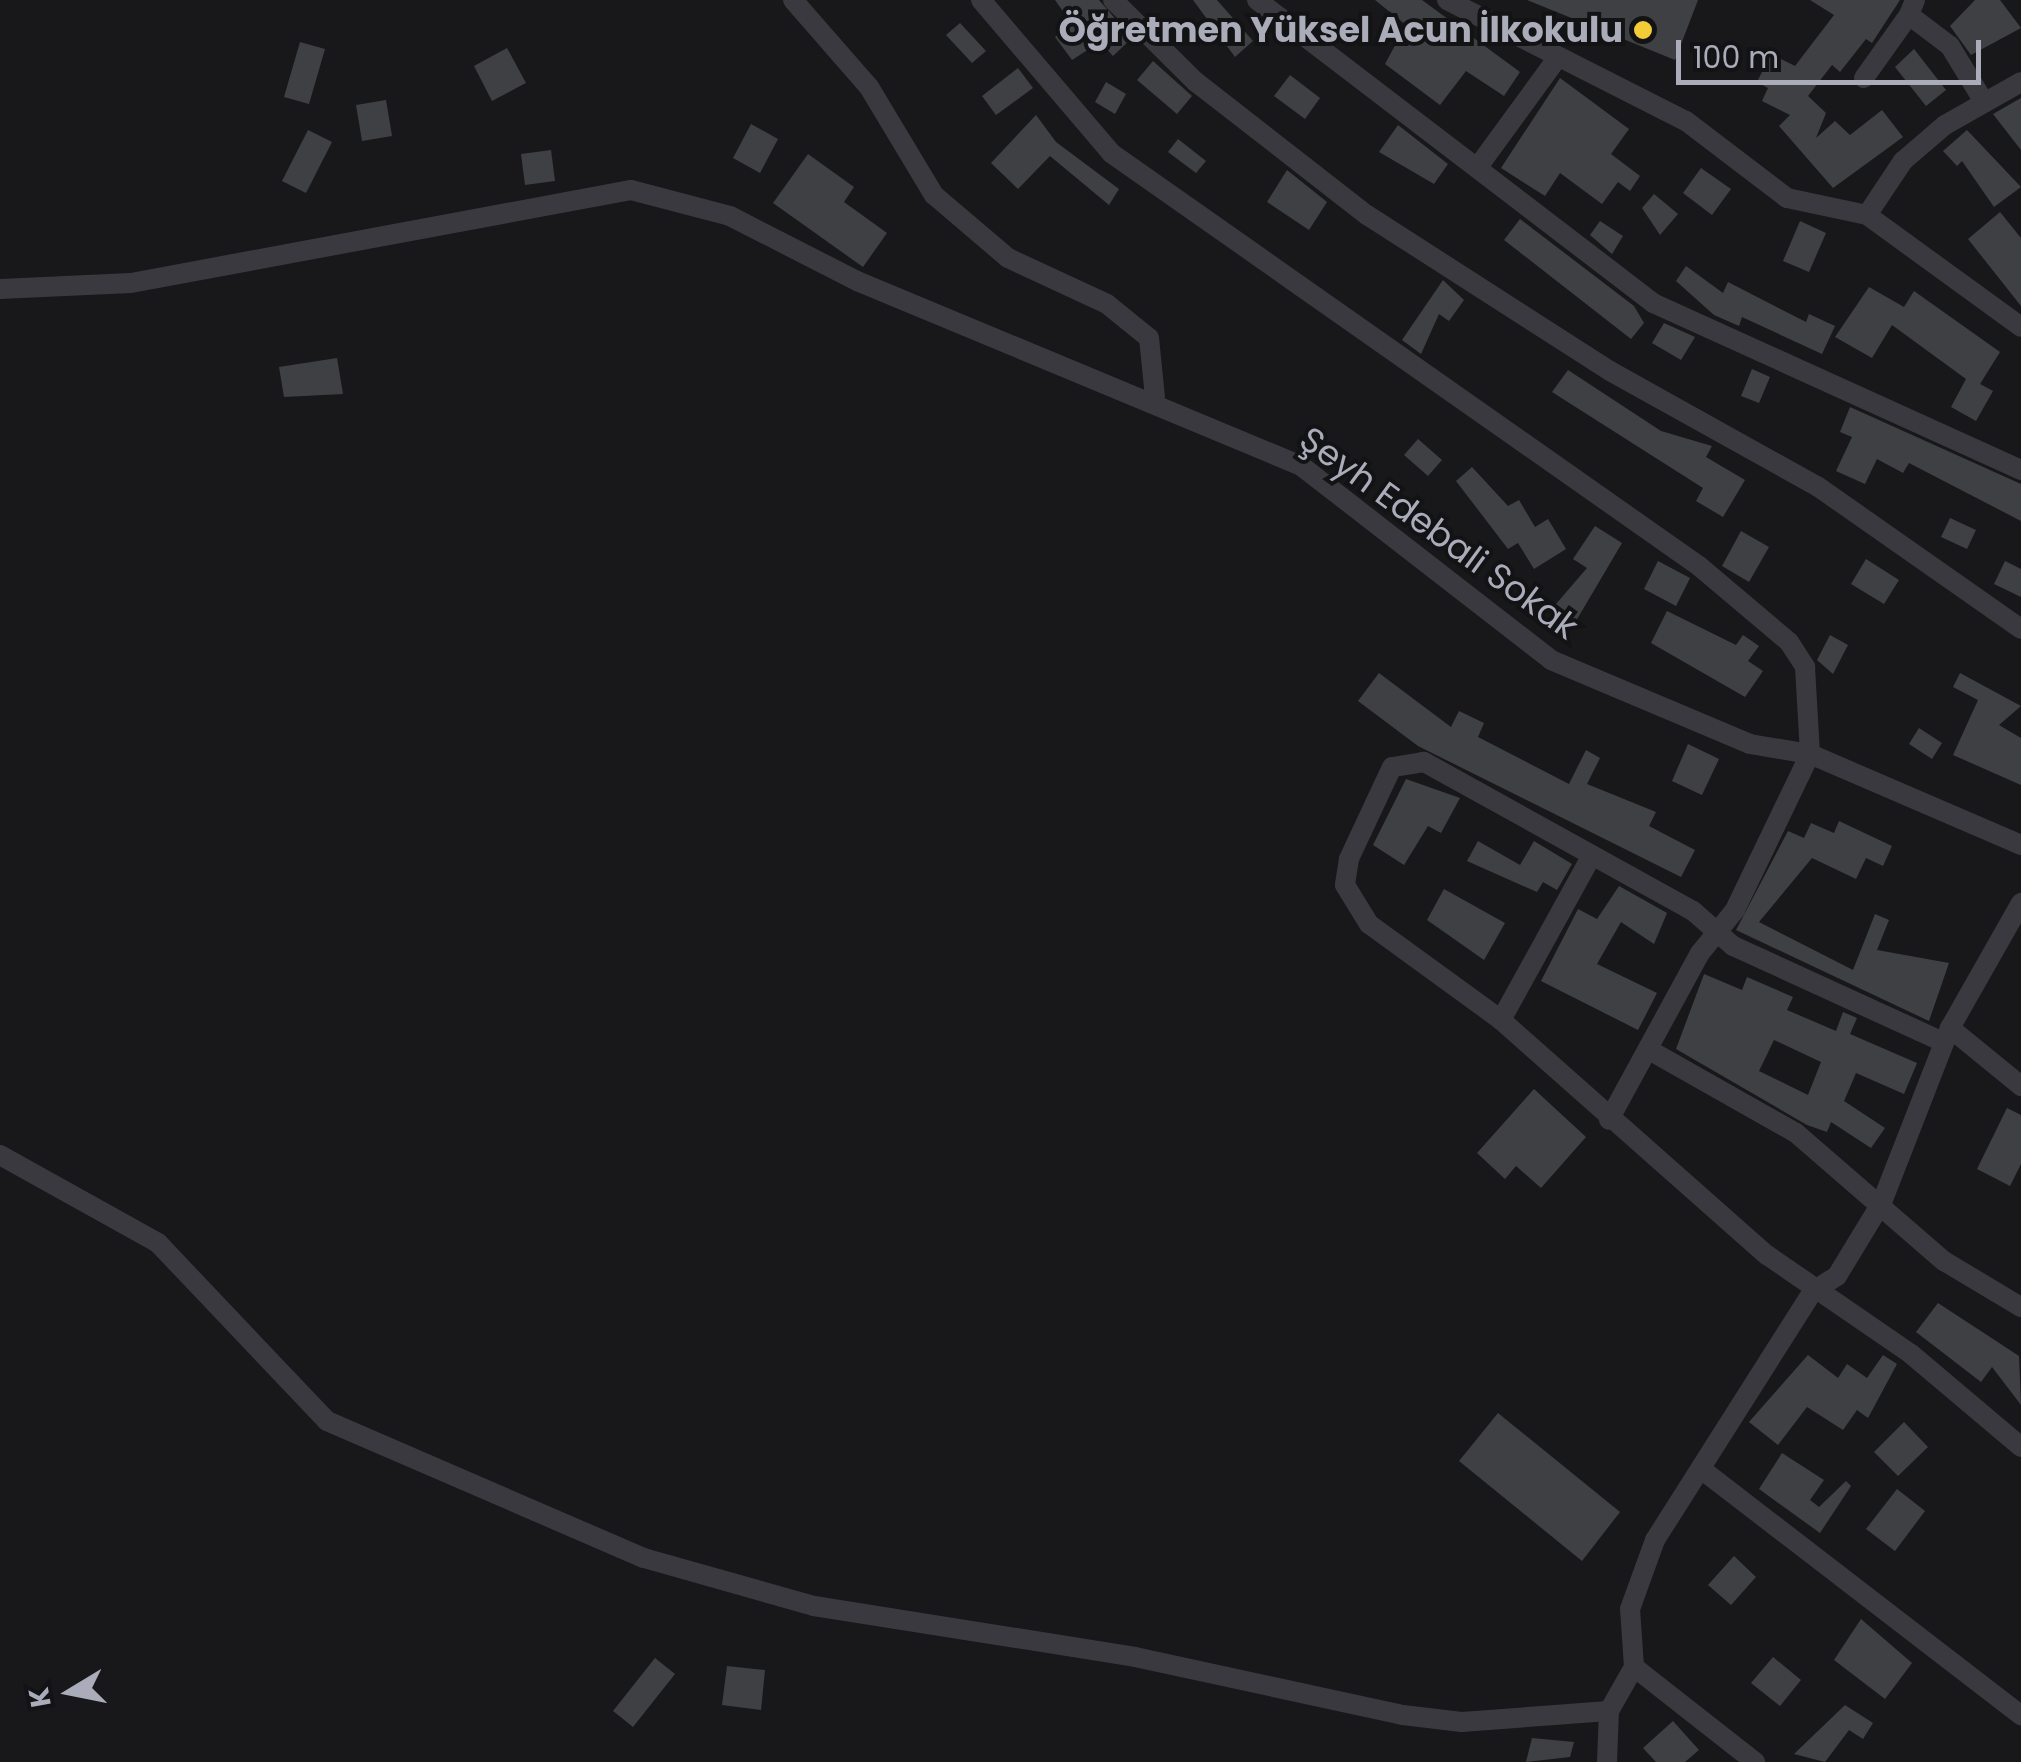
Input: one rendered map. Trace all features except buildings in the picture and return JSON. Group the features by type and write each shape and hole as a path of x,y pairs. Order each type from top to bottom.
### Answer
{"street":[{"path":"794,0 878,100 934,195 1008,258 1107,304 1149,338 1155,398"},
{"path":"981,0 1111,153 1219,223 1322,308 1469,398 1788,642 1805,667 1810,754 1735,910 1715,930 1609,1120"},
{"path":"1113,0 1196,82 1367,215 1610,371 1817,486 2021,629"},
{"path":"1257,0 1480,164 1653,303 2021,470"},
{"path":"1447,0 1686,121 1788,198 1867,215 2021,327"},
{"path":"1864,78 1912,8 1950,46 1984,102"},
{"path":"1480,164 1558,57"},
{"path":"1867,215 1903,161 1984,102 2021,82"},
{"name":"Şeyh Edebali Sokak","path":"0,289 132,283 327,241 402,240 631,190 730,216 857,281 1155,398 1300,464 1551,660 1750,744 1810,754 2021,845"},
{"path":"2021,1086 1946,1035 1715,930 1424,762 1392,767 1349,859 1352,903 1501,1020 1609,1120 1814,1292 1911,1354 2021,1448"},
{"path":"1501,1020 1592,856"},
{"path":"1755,1762 1634,1668 1628,1644 1638,1576 1814,1292 1837,1276 1882,1202 1946,1035 2021,903"},
{"path":"1651,1050 1796,1133 1882,1202 1944,1261 2021,1307"},
{"path":"0,1155 158,1243 327,1421 644,1558 814,1606 1135,1658 1403,1715 1462,1722 1609,1711"},
{"path":"1705,1472 2021,1714"},
{"path":"1607,1762 1609,1711 1634,1668"}],"place":[{"name":"Öğretmen Yüksel Acun İlkokulu","path":"1643,30"}]}
